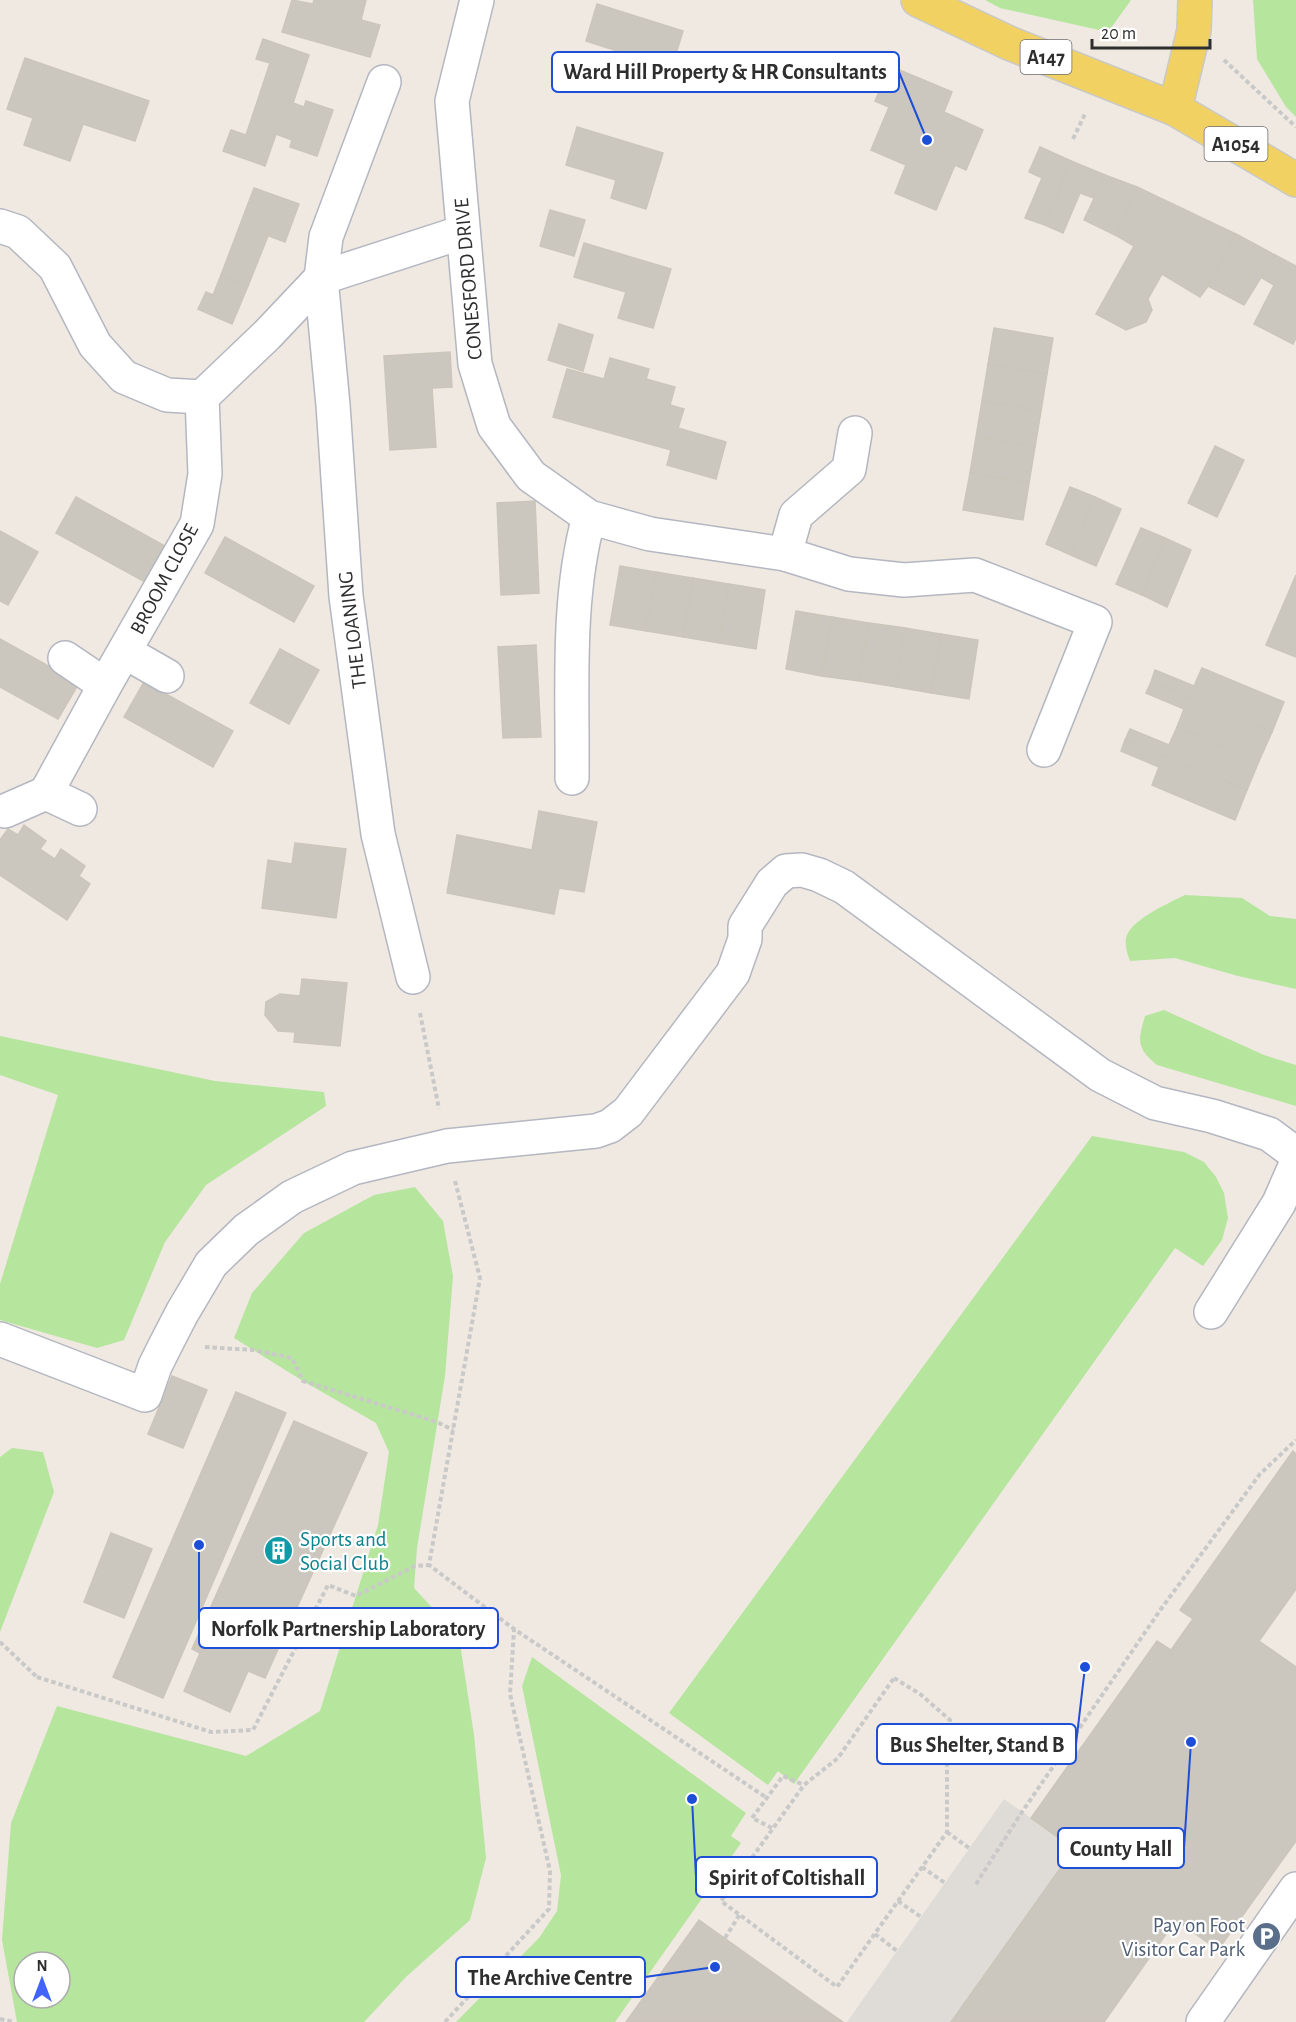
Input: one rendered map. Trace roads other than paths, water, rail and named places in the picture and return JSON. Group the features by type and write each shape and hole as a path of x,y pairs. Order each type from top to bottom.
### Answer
{"main road":[{"name":"A147","path":"918,0 1009,43 1175,109"},
{"path":"1175,109 1195,15"},
{"name":"A1054","path":"1175,109 1296,180"}],"street":[{"name":"CONESFORD DRIVE","path":"477,0 452,101 475,363 494,426 531,476 589,517 650,534 785,554 849,574 904,580 975,575 1095,622 1044,750"},
{"path":"321,278 326,237 384,82"},
{"path":"0,226 18,232 55,267 95,345 124,377 167,395 202,397 267,335 321,278 463,232"},
{"name":"THE LOANING","path":"321,278 333,405 346,596 378,834 413,977"},
{"name":"BROOM CLOSE","path":"46,793 197,524 205,474 202,397"},
{"path":"785,554 796,515 849,469 855,433"},
{"path":"572,778 574,590 580,550 589,517"},
{"name":"BROOM CLOSE","path":"125,652 167,676"},
{"path":"64,658 105,685"},
{"path":"5,811 46,793 80,809"},
{"path":"0,1339 145,1395 166,1344 211,1264 246,1230 292,1197 353,1168 447,1146 596,1131 610,1126 628,1112 733,973 746,939 746,926 772,883 786,871 802,870 819,874 844,887 1100,1075 1155,1103 1212,1116 1269,1134 1296,1154"},
{"path":"1211,1312 1279,1203 1296,1164"},
{"path":"1203,2022 1296,1889"}],"place":[{"name":"Ward Hill Property & HR Consultants","path":"927,140"},
{"name":"Norfolk Partnership Laboratory","path":"199,1545"},
{"name":"Sports and Social Club","path":"279,1551"},
{"name":"Bus Shelter, Stand B","path":"1085,1667"},
{"name":"County Hall","path":"1191,1742"},
{"name":"Spirit of Coltishall","path":"692,1799"},
{"name":"Pay on Foot Visitor Car Park","path":"1266,1937"},
{"name":"The Archive Centre","path":"715,1967"}]}
